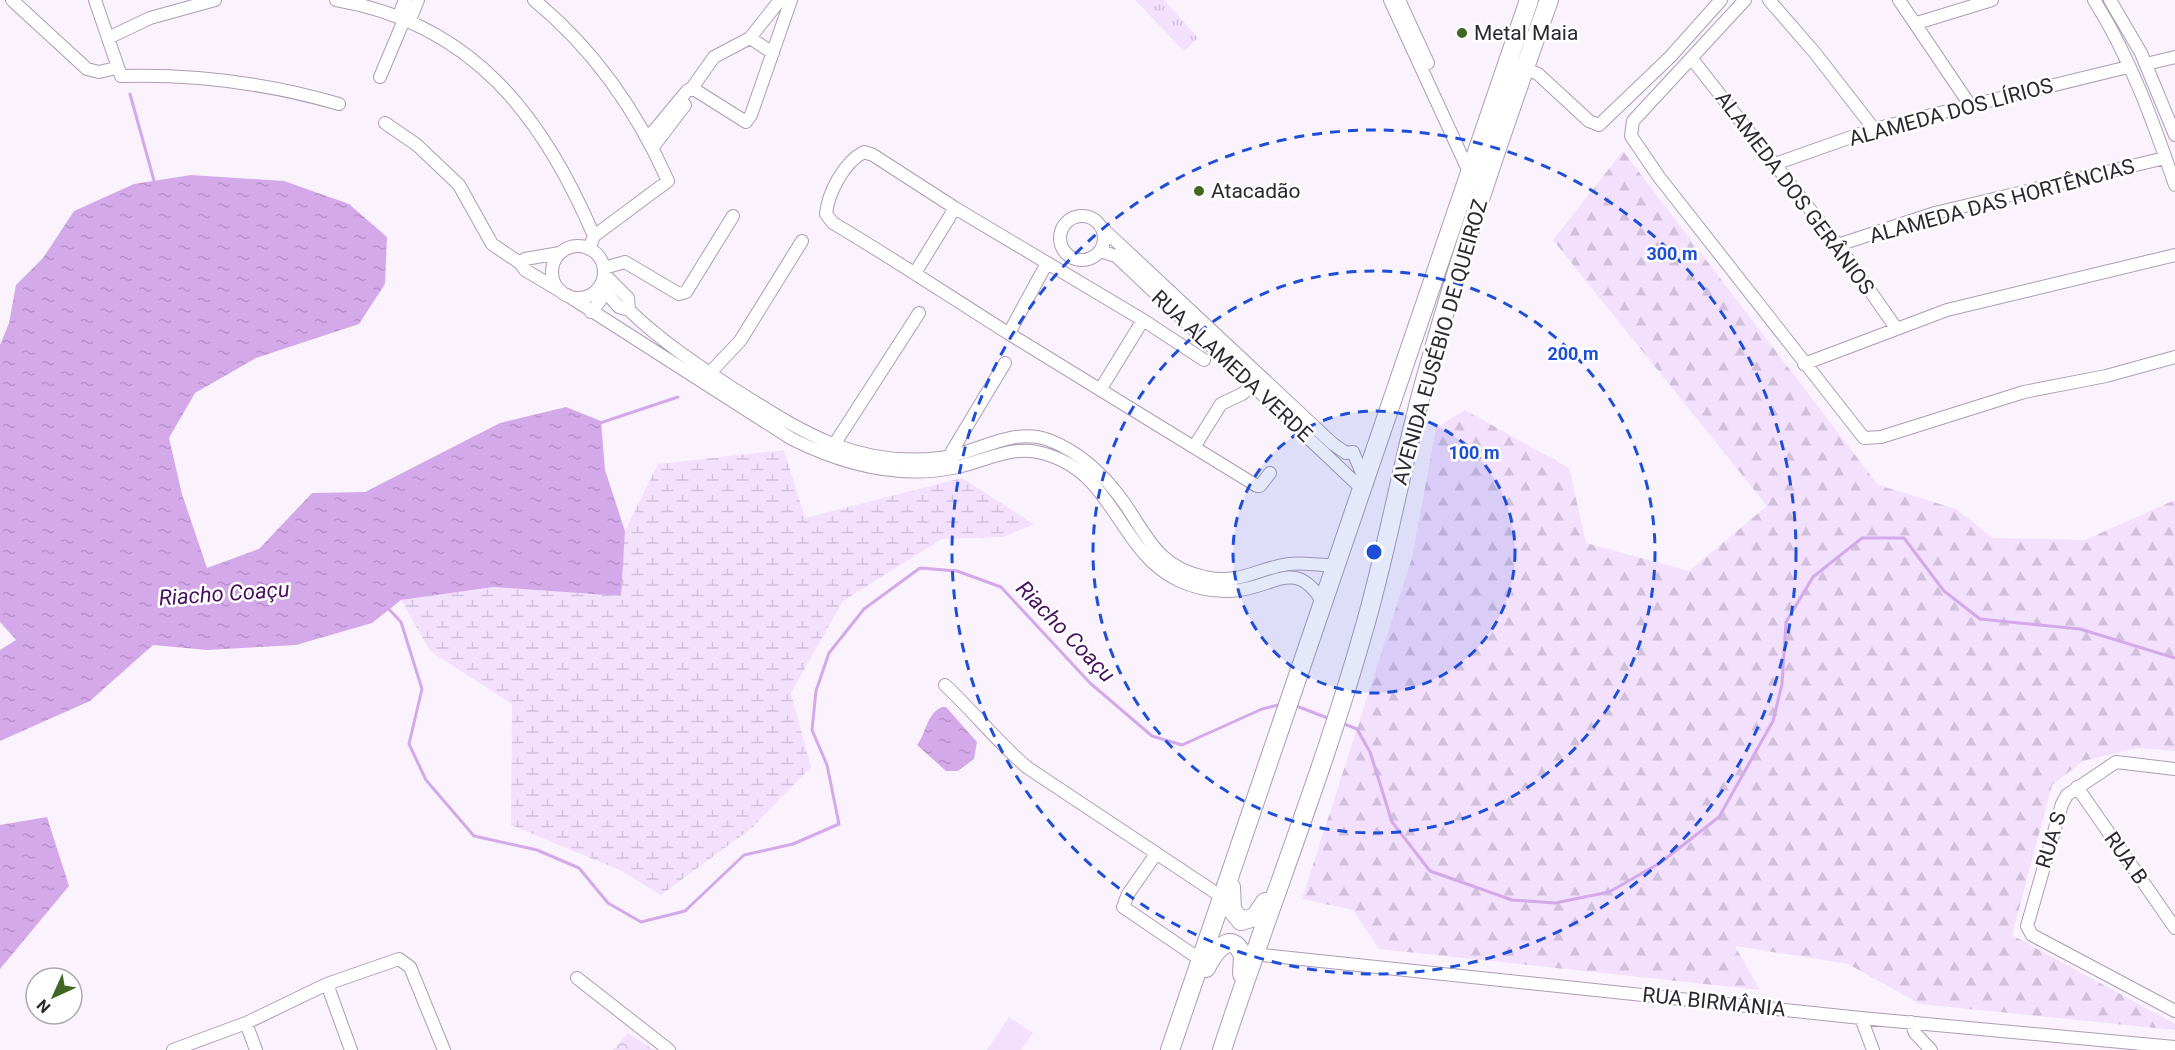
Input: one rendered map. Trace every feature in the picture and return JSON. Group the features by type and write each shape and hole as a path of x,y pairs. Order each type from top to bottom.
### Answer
{"highway":[{"name":"AVENIDA EUSÉBIO DE QUEIROZ","path":"1233,867 1529,0"},
{"name":"AVENIDA EUSÉBIO DE QUEIROZ","path":"1277,885 1347,688 1384,559 1403,463 1430,364 1525,67 1549,0"},
{"path":"1233,867 1230,905 1236,917 1241,921 1251,920 1259,914 1277,885"},
{"path":"1170,1050 1233,867"},
{"path":"1222,1050 1277,885"},
{"path":"1193,982 1202,976 1216,950 1226,944 1233,944 1243,956 1239,997"}],"street":[{"path":"12,0 87,69 99,72 116,68"},
{"path":"95,0 116,68 121,76 172,75 224,80 282,89 339,104"},
{"path":"108,38 171,11 215,0"},
{"path":"336,0 386,12 425,29 459,50 491,76 519,105 560,162 594,236"},
{"path":"404,20 401,10 405,0"},
{"path":"380,76 404,20 412,15 418,0"},
{"path":"534,0 596,60 624,98 650,141 668,181 594,236 590,249"},
{"path":"650,141 653,132 692,88 714,57 750,38 780,0"},
{"path":"692,88 746,122 751,115 791,0"},
{"path":"1390,0 1461,137 1468,144 1480,144"},
{"path":"1399,0 1470,174"},
{"path":"1503,77 1512,68 1525,67 1538,74 1593,124 1599,125 1670,57 1721,0"},
{"path":"1745,0 1633,121 1631,136 1804,364 1864,438 1873,439 2024,392 2106,376 2175,357"},
{"path":"1768,0 1815,53 1874,129"},
{"path":"1899,0 1917,23 1970,105"},
{"path":"1917,23 1992,0"},
{"path":"2094,0 2109,25 2149,112 2175,185"},
{"path":"2110,0 2146,64 2175,135"},
{"path":"2109,25 2121,19"},
{"path":"750,38 772,53"},
{"path":"2146,64 2175,57"},
{"name":"ALAMEDA DOS GERÂNIOS","path":"1692,59 1838,245 1896,328"},
{"name":"ALAMEDA DOS LÍRIOS","path":"1775,164 1874,129 2128,67"},
{"path":"2149,112 2163,106"},
{"path":"385,123 417,145 447,171 471,203 492,244 520,263 525,270 624,333 797,429 830,451 892,459 952,462 1021,451 1044,454 1088,478 1142,553 1170,576 1191,586 1227,591 1251,588 1290,576 1308,583 1322,601"},
{"path":"1204,360 1143,320 955,208 868,153 855,156 846,166 829,201 826,214 830,220 1100,390 1257,486 1260,486 1270,473"},
{"name":"ALAMEDA DAS HORTÊNCIAS","path":"1838,245 1935,213 2166,158"},
{"path":"915,273 955,208"},
{"path":"560,253 552,270 555,282 565,294 586,297 625,262 678,294 686,292 733,216"},
{"path":"1078,216 1091,218 1100,226 1104,243 1100,251 1088,259 1074,259 1063,250 1060,236 1066,223 1078,216"},
{"name":"RUA ALAMEDA VERDE","path":"1100,226 1263,376 1333,444 1346,453 1353,452 1363,483"},
{"path":"705,377 740,341 802,241"},
{"path":"520,263 525,259 560,253 571,247 590,249 599,256 606,281 628,298 633,313 705,377"},
{"name":"RUA ALAMEDA VERDE","path":"1100,251 1116,256 1253,386 1363,483"},
{"path":"1804,364 1896,328 1957,308 2175,255"},
{"path":"1009,333 1047,262"},
{"path":"591,312 606,281"},
{"path":"624,333 633,313"},
{"path":"830,451 919,313"},
{"path":"1100,390 1143,320"},
{"path":"952,462 1005,363"},
{"path":"1194,447 1221,404 1253,386 1263,376"},
{"path":"952,462 1019,436 1048,440 1070,451 1107,481 1126,505 1150,546 1166,560 1185,571 1205,578 1227,580 1248,577 1288,564 1334,566"},
{"path":"1019,436 1022,442 1021,451"},
{"path":"1044,454 1048,440"},
{"path":"1002,441 1001,447 1006,454"},
{"path":"1063,463 1068,459 1070,451"},
{"path":"945,686 972,710 1010,752 1028,768 1222,897"},
{"name":"RUA S","path":"2175,769 2116,762 2077,787 2061,804 2027,922 2029,932 2175,1011"},
{"name":"RUA B","path":"2077,787 2175,928"},
{"path":"1156,854 1126,897 1123,907 1201,960"},
{"name":"RUA BIRMÂNIA","path":"1253,954 1861,1018 2175,1047"},
{"path":"173,1050 246,1023 327,984 394,959 403,960 410,968 444,1050"},
{"path":"577,978 669,1050"},
{"path":"327,984 351,1050"},
{"path":"1861,1018 1873,1050"},
{"path":"1911,1022 1916,1034 1931,1050"},
{"path":"246,1023 256,1050"}],"green space":[{"path":"1135,0 1164,0 1198,38 1184,51"},
{"path":"1623,151 1878,485 1956,509 1993,538 2085,540 2175,500 2175,751 2137,748 2083,761 2052,785 2012,935 2175,1024 2175,1030 1920,1004 1848,964 1735,946 1760,990 1379,949 1353,910 1302,899 1412,558 1436,428 1465,410 1569,468 1586,543 1689,571 1767,506 1553,240"},
{"path":"784,450 805,518 962,478 1034,524 1003,537 942,539 843,601 791,693 811,767 753,827 661,895 622,871 511,825 512,704 430,651 401,600 493,587 620,596 625,531 658,464"},
{"path":"1009,1017 1033,1033 1021,1050 987,1050"},
{"path":"628,1033 654,1050 613,1050"}],"water":[{"path":"191,175 284,181 349,204 387,237 385,284 359,324 256,358 195,393 169,438 182,494 207,568 259,549 312,493 365,492 500,423 566,407 601,421 605,470 625,531 621,596 493,587 401,600 372,623 296,645 207,650 153,645 90,701 0,741 0,650 16,640 0,622 0,345 9,323 16,285 43,258 74,211 134,184"},
{"path":"942,707 946,707 977,742 974,759 958,771 946,771 917,745 933,714"},
{"path":"47,817 69,886 0,969 0,825"}],"waterway":[{"path":"130,94 155,184"},
{"path":"600,423 678,397"},
{"name":"Riacho Coaçu","path":"1342,723 1357,729 1370,752 1392,822 1430,871 1512,900 1555,903 1609,892 1660,863 1719,817 1773,721 1782,684 1786,622 1813,577 1862,538 1904,538 1944,591 1980,619 2080,629 2175,658"},
{"name":"Riacho Coaçu","path":"387,607 401,622 422,689 409,744 426,780 474,836 537,850 579,868 608,903 641,922 685,911 744,855 793,844 839,824 827,765 812,730 816,691 829,653 864,609 920,568 957,571 1001,587 1090,683 1152,736 1182,745 1262,709 1282,704"},
{"name":"Riacho Coaçu","path":"1294,705 1330,719"}],"place":[{"name":"Metal Maia","path":"1462,33"},
{"name":"Atacadão","path":"1199,191"}]}
